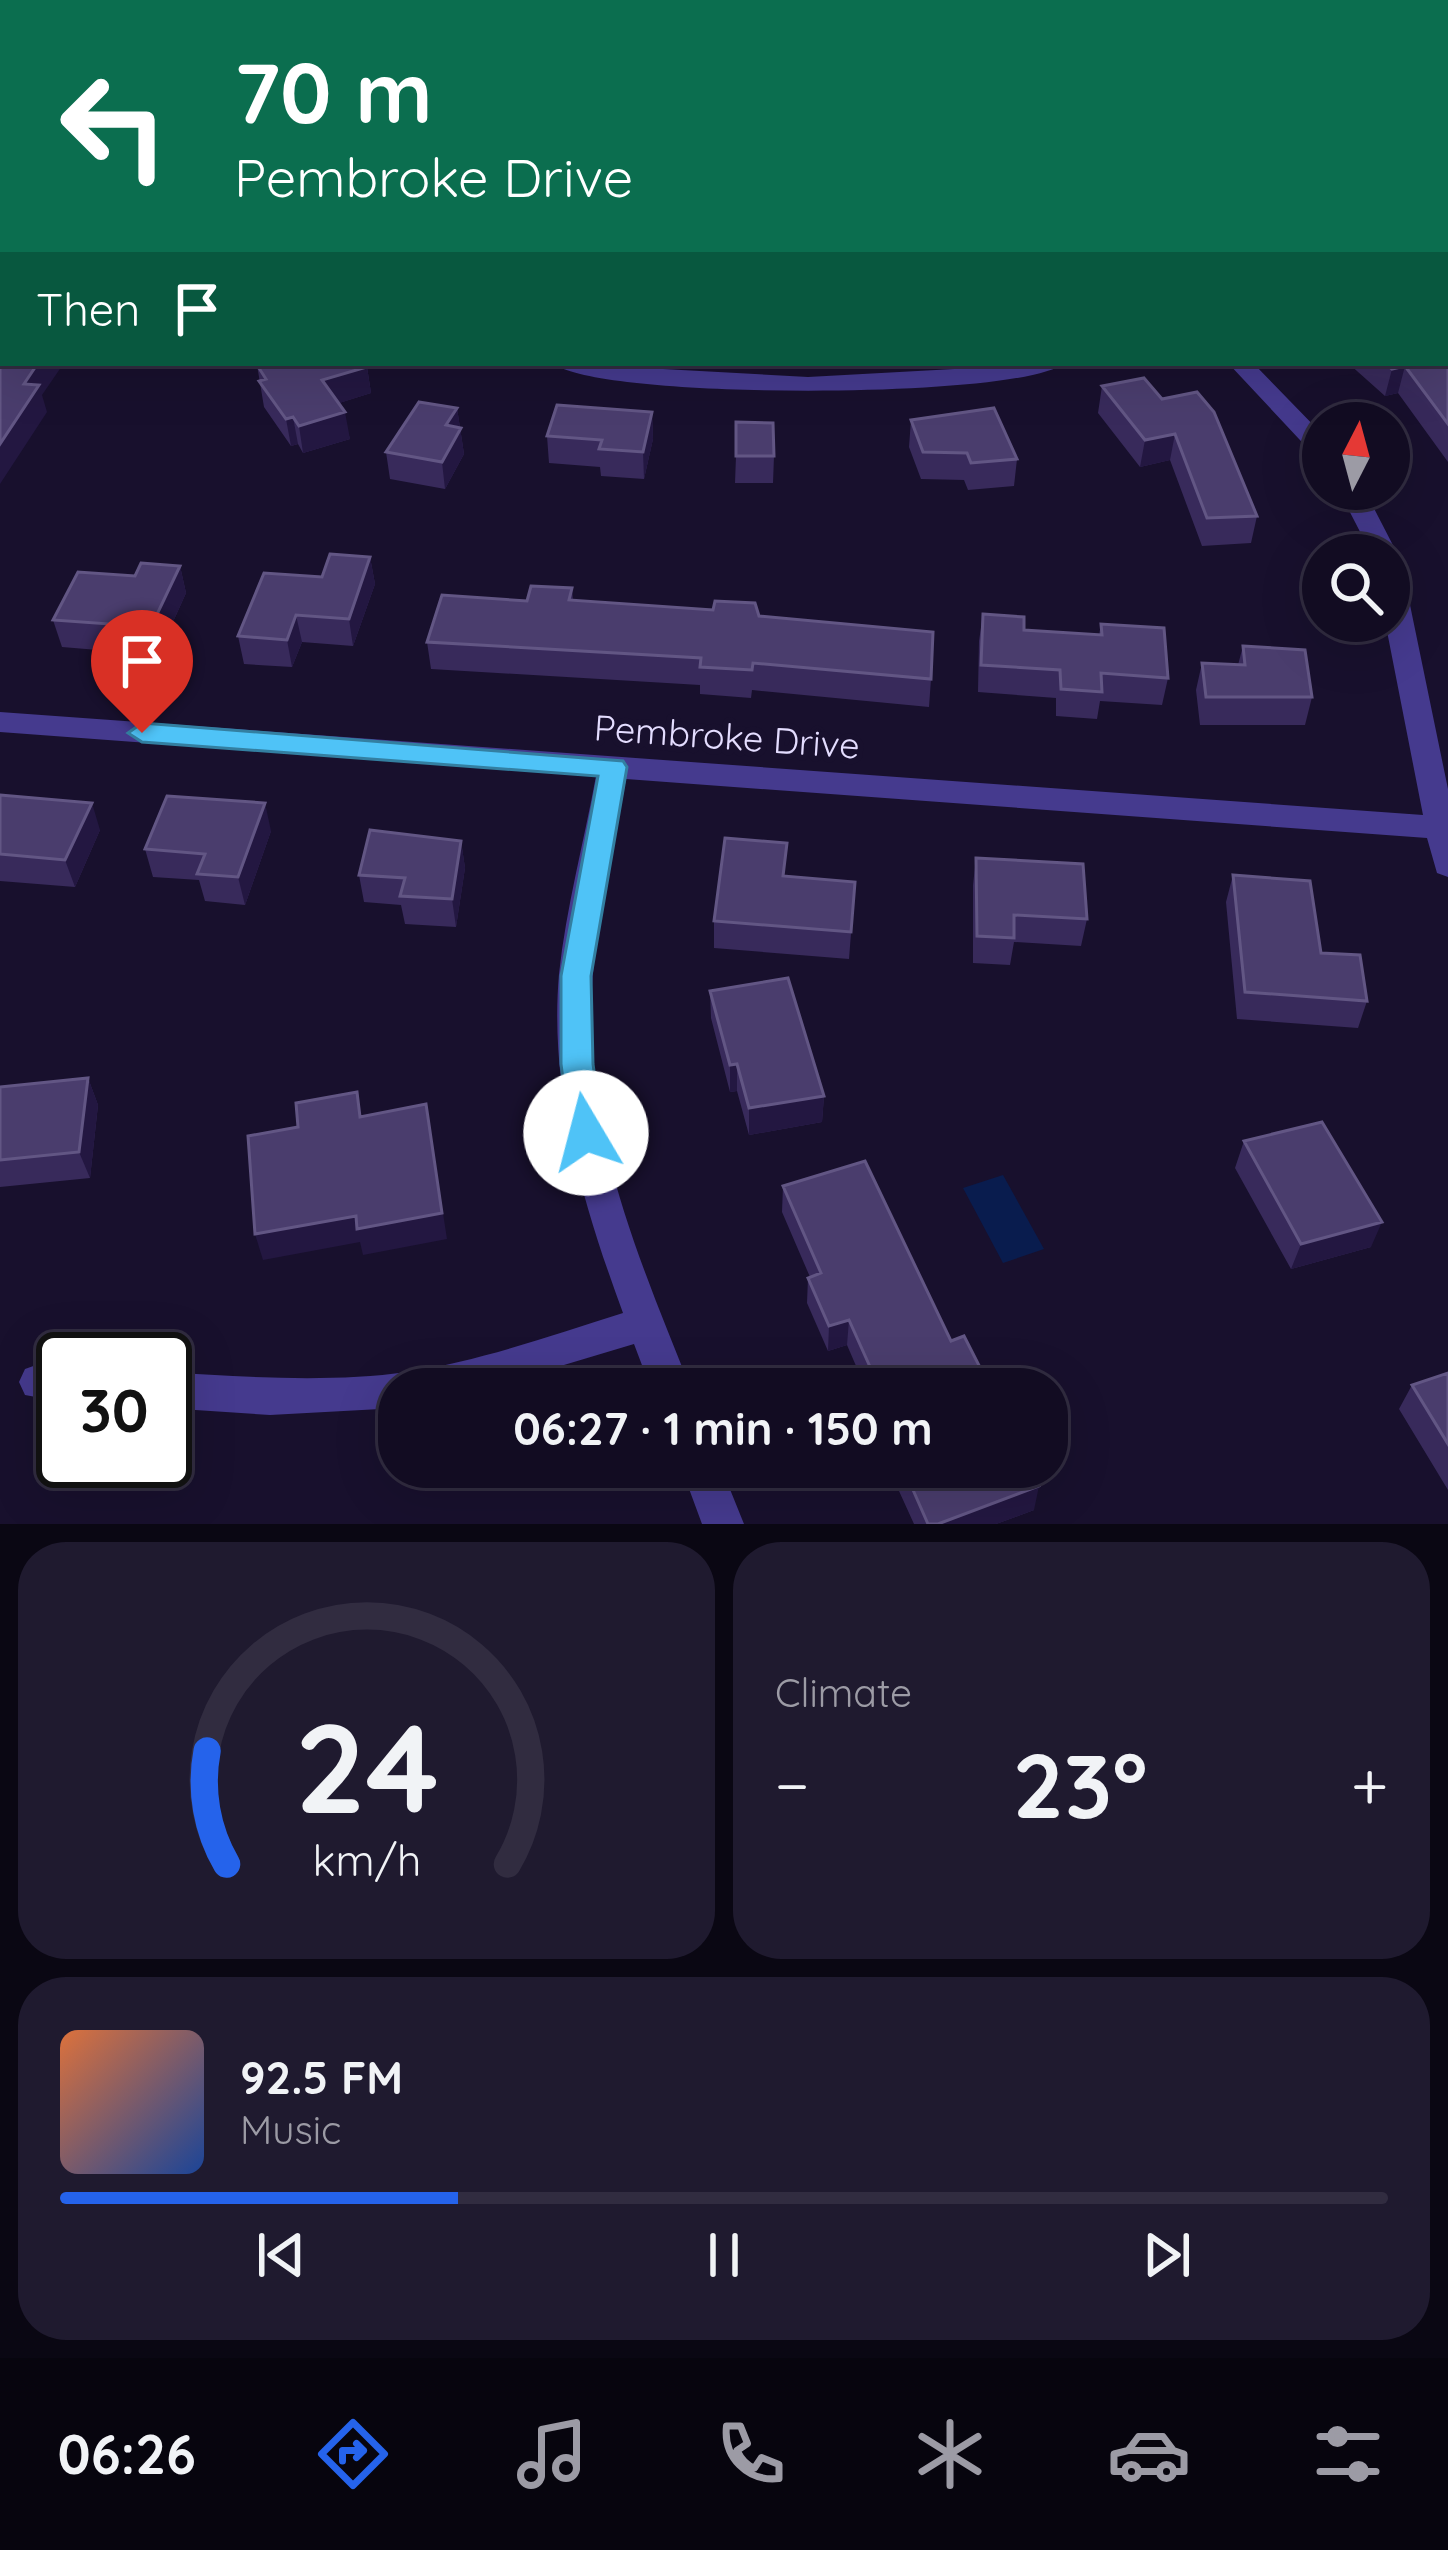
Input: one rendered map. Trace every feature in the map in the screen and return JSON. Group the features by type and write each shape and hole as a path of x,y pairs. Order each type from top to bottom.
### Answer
{"street":[{"path":"582,366 646,377 794,386 948,378 1031,366"},
{"path":"1243,366 1302,428"},
{"path":"1404,642 1448,865"},
{"name":"Pembroke Drive","path":"0,722 1444,828"},
{"path":"614,767 576,976 577,1064 586,1133 607,1216 663,1368"},
{"path":"498,1368 646,1323"},
{"path":"192,1392 270,1397 378,1391"},
{"path":"709,1488 723,1524"}],"water":[{"path":"1003,1175 1044,1249 1003,1263 963,1188"}],"building":[{"path":"0,366 36,366 24,384 39,385 0,444"},
{"path":"258,366 367,367 322,380 345,412 299,426 293,417 286,419 259,381 266,379"},
{"path":"1405,366 1448,366 1448,424"},
{"path":"1144,378 1162,399 1197,392 1214,412 1257,516 1207,518 1175,434 1145,440 1102,386"},
{"path":"419,402 457,408 446,425 461,428 442,462 386,452"},
{"path":"557,405 652,412 643,452 599,449 602,440 547,436"},
{"path":"994,408 1017,459 971,463 967,453 923,452 911,420"},
{"path":"736,422 773,423 774,456 736,456"},
{"path":"330,554 370,557 349,619 296,615 287,640 238,636 264,573 322,577"},
{"path":"141,563 180,566 151,627 53,620 78,572 135,576"},
{"path":"531,586 572,588 569,600 713,610 715,601 755,603 759,616 933,632 931,679 753,663 752,670 700,667 701,658 427,642 442,595 527,601"},
{"path":"983,614 1024,617 1024,630 1102,635 1101,624 1164,628 1168,678 1101,673 1102,692 1061,689 1060,670 981,665"},
{"path":"1243,646 1305,650 1312,697 1206,697 1202,663 1245,665"},
{"path":"0,795 92,803 65,860 0,854"},
{"path":"167,796 265,803 238,877 197,874 205,854 145,849"},
{"path":"370,830 461,841 452,899 400,896 405,878 359,875"},
{"path":"725,838 787,843 783,876 855,882 851,932 714,921"},
{"path":"976,858 1083,864 1087,919 1014,915 1014,938 977,936"},
{"path":"1233,875 1310,881 1321,953 1360,955 1367,1001 1245,992"},
{"path":"788,978 824,1096 749,1108 737,1064 730,1065 710,991"},
{"path":"88,1078 79,1152 0,1160 0,1087"},
{"path":"357,1092 360,1117 426,1104 442,1213 357,1229 356,1216 255,1234 248,1136 298,1127 296,1103"},
{"path":"1322,1122 1382,1222 1301,1244 1244,1141"},
{"path":"865,1161 951,1341 964,1336 980,1368 871,1368 849,1320 829,1326 808,1278 821,1273 783,1186"},
{"path":"1448,1373 1448,1444 1412,1385"},
{"path":"912,1488 1034,1488 938,1524 928,1524"}],"route":[{"path":"142,733 614,767 576,976 577,1064 586,1133"}]}
